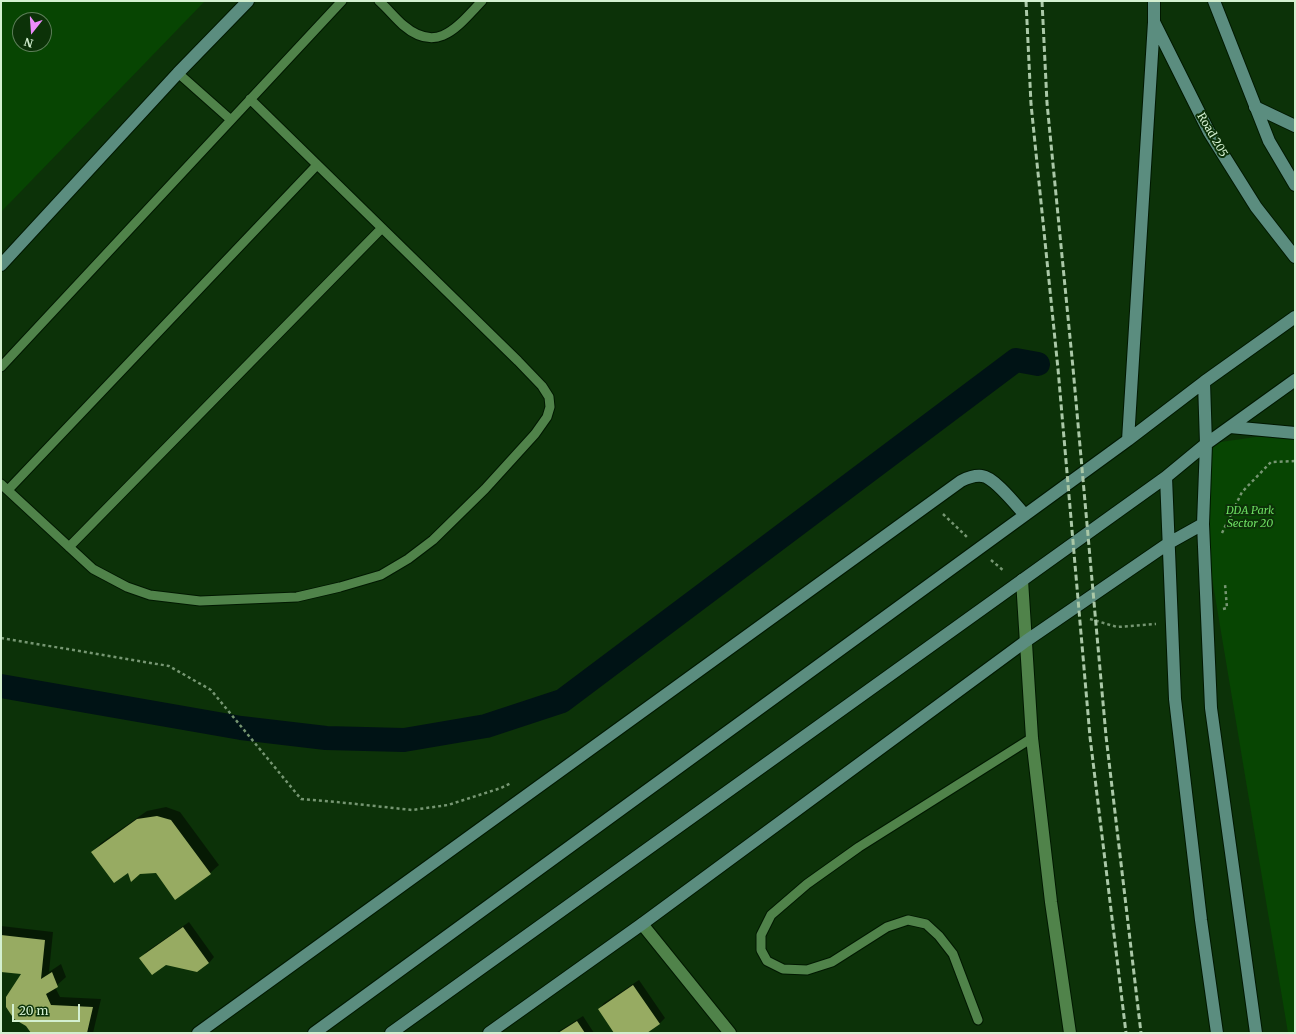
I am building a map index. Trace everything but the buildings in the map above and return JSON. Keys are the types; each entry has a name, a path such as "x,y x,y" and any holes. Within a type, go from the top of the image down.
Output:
{"street":[{"path":"1,265 178,73 248,1"},
{"name":"Road 205","path":"1154,1 1154,22 1209,132 1256,207 1295,257"},
{"path":"1214,1 1269,141 1295,185"},
{"path":"1128,440 1154,22"},
{"path":"1255,107 1295,126"},
{"path":"314,1033 1026,515 1295,316"},
{"path":"392,1033 1166,477 1206,444 1295,380"},
{"path":"1204,382 1206,444 1203,524 1211,708 1256,1033"},
{"path":"1230,427 1295,433"},
{"path":"198,1033 961,481 970,477 983,476 995,482 1026,515"},
{"path":"1166,477 1175,699 1201,920 1217,1033"},
{"path":"489,1033 642,924 1026,641 1169,543 1203,524"},
{"path":"1019,582 1026,641 1032,738 1051,902 1070,1033"},
{"path":"642,924 728,1032"}],"lane":[{"path":"1,367 342,1"},
{"path":"379,1 404,26 418,36 428,38 441,37 454,31 482,1"},
{"path":"178,73 231,120"},
{"path":"1,484 93,568 127,587 150,594 200,601 297,597 340,587 381,575 408,559 433,540 485,489 535,434 548,417 550,407 549,397 542,386 250,100"},
{"path":"8,490 317,165"},
{"path":"69,547 382,228"},
{"path":"978,1020 953,954 939,936 926,924 908,920 887,927 832,962 808,970 783,968 767,961 761,950 761,935 771,915 807,884 860,847 1032,738"}],"path":[{"path":"1222,540 1222,533 1242,492 1271,462 1295,461"},
{"path":"940,511 979,548 1019,582"},
{"path":"1207,614 1227,608 1225,578"},
{"path":"1068,612 1116,627 1172,622"},
{"path":"1,638 169,666 211,690 300,800 412,810 448,805 502,788 515,781"}],"green space":[{"path":"1,1 205,1 1,212"},
{"name":"DDA Park Sector 20","path":"1291,432 1295,434 1295,1033 1288,1033 1203,524 1206,444"}],"waterway":[{"path":"1,686 241,728 326,738 404,740 486,726 562,701 1016,360 1038,364"}],"railway":[{"path":"1026,1 1031,104 1058,369 1090,737 1126,1033"},
{"path":"1042,1 1047,103 1073,368 1106,736 1141,1033"}]}
